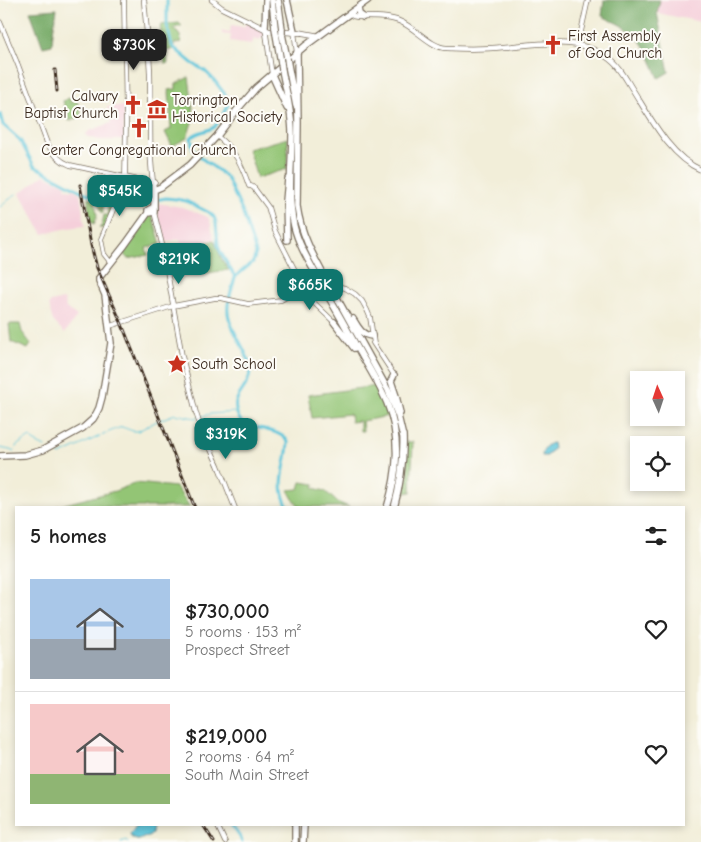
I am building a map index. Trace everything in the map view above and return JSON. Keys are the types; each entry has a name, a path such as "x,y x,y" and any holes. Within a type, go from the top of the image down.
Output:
{"highway":[{"path":"264,27 266,0"},
{"path":"272,0 281,66 290,112 294,160"},
{"path":"278,0 277,31 287,58 298,123"},
{"path":"287,0 296,32"},
{"path":"0,456 25,455 48,448 83,428 93,419 99,408 111,347 110,326 105,295 99,280 100,276 111,263 155,196 200,155 250,94 298,52 368,0"},
{"path":"354,11 361,17"},
{"path":"284,241 286,201 294,160 298,123 298,52"},
{"path":"272,75 285,102 292,134"},
{"path":"292,172 291,208 295,229 382,391 391,414 396,448 396,472 388,506"},
{"path":"292,172 303,243"},
{"path":"327,287 337,297 362,333 370,333"},
{"path":"337,297 388,390 398,416 403,437"},
{"path":"334,322 376,380"},
{"path":"394,375 391,381 398,403 403,437 403,464 394,506"},
{"path":"295,826 295,842"},
{"path":"303,842 304,826"}],"main road":[{"path":"111,263 104,254 101,239 121,191 124,176 126,122 124,0"},
{"path":"144,0 150,72 150,142 156,222 163,248 183,364 197,418 234,506"},
{"path":"212,0 222,8 264,27 273,30 319,36"},
{"path":"578,45 588,0"},
{"path":"361,17 391,19 401,22 442,48 500,48 546,44 578,45 597,51 615,64 669,143 685,160 701,170"},
{"path":"0,22 48,143 55,155 65,163 124,176 155,196"},
{"path":"264,27 277,31 296,32"},
{"path":"264,27 272,75"},
{"path":"267,38 269,33 277,31"},
{"path":"296,32 298,52"},
{"path":"217,136 236,154 249,186 254,188 268,207 275,231 284,241 309,298 334,322"},
{"path":"110,326 173,306 215,298 248,304 281,300 304,288 335,287 343,289 360,302 366,311 374,344 394,375"},
{"path":"217,826 225,842"}],"shaded area":[{"path":"660,0 701,0 701,22 657,13"},
{"path":"246,22 264,30 265,37 261,37 260,40 254,39 252,44 230,41 231,35 222,34 222,31 230,32 231,25 244,27"},
{"path":"124,106 123,140 99,140 86,136 89,131 111,123 107,107"},
{"path":"44,175 66,185 65,188 73,189 80,193 85,226 43,234 20,193"},
{"path":"157,203 182,207 208,217 214,239 182,248 180,239 163,242 158,223"},
{"path":"64,299 66,308 77,316 65,333 53,321 49,304"}],"green space":[{"path":"604,0 660,0 657,13 669,72 659,78 648,53 640,41 624,27 602,16"},
{"path":"57,9 52,45 43,47 30,11"},
{"path":"179,23 182,26 174,28 180,36 181,42 174,44 174,49 166,51 168,63 165,64 160,25"},
{"path":"189,77 194,116 187,138 172,146 165,132 171,129 169,90 176,89 176,84"},
{"path":"69,98 71,103 77,101 82,116 69,121 63,101"},
{"path":"288,138 287,169 257,178 248,149"},
{"path":"117,196 104,228 99,228 102,226 104,215 108,215 108,204 106,204 106,201 101,202 104,208 102,213 98,202 95,202 97,216 94,224 91,222 88,198 99,201"},
{"path":"149,214 152,214 161,244 146,248 148,255 128,259 122,252"},
{"path":"214,240 222,260 229,270 185,276 179,249"},
{"path":"9,324 20,324 22,332 31,344 28,349 11,342"},
{"path":"376,386 389,416 362,421 363,431 360,431 360,421 351,422 350,414 312,418 308,395"},
{"path":"406,442 413,442 411,492 405,493 408,473"},
{"path":"301,482 315,484 314,488 325,491 337,502 347,506 299,506 288,490 299,489"},
{"path":"136,483 176,487 189,506 58,506 115,491"}],"water":[{"path":"553,443 554,448 547,456 542,456 545,447"},
{"path":"135,826 153,826 152,834 139,840 132,838 130,834"}],"waterway":[{"path":"167,0 167,25 172,46 205,71 230,101 214,127 191,138 192,146 198,155 227,178 242,211 256,253 253,262 235,277"},
{"path":"0,114 3,125 20,140 34,166 83,192 100,198 123,194 155,200 176,199 186,201 210,213 216,222 220,251 235,277"},
{"path":"0,207 16,194"},
{"path":"235,277 228,303 228,313 231,324 250,365 249,379 236,401 237,414 242,423 272,431 288,441 282,483 288,506"},
{"path":"51,449 60,455 122,427 138,431 175,414 195,418 210,414 237,412"},
{"path":"0,448 14,452 16,446 30,437 33,441 45,447"},
{"path":"232,826 242,842"},
{"path":"121,842 126,840 128,842"}],"railway":[{"path":"55,70 57,91"},
{"path":"80,185 97,268 121,322 194,506"},
{"path":"204,826 214,842"}],"place":[{"name":"First Assembly of God Church","path":"553,45"},
{"name":"Calvary Baptist Church","path":"133,105"},
{"name":"Torrington Historical Society","path":"157,109"},
{"name":"Center Congregational Church","path":"139,128"},
{"name":"South School","path":"177,364"}]}
